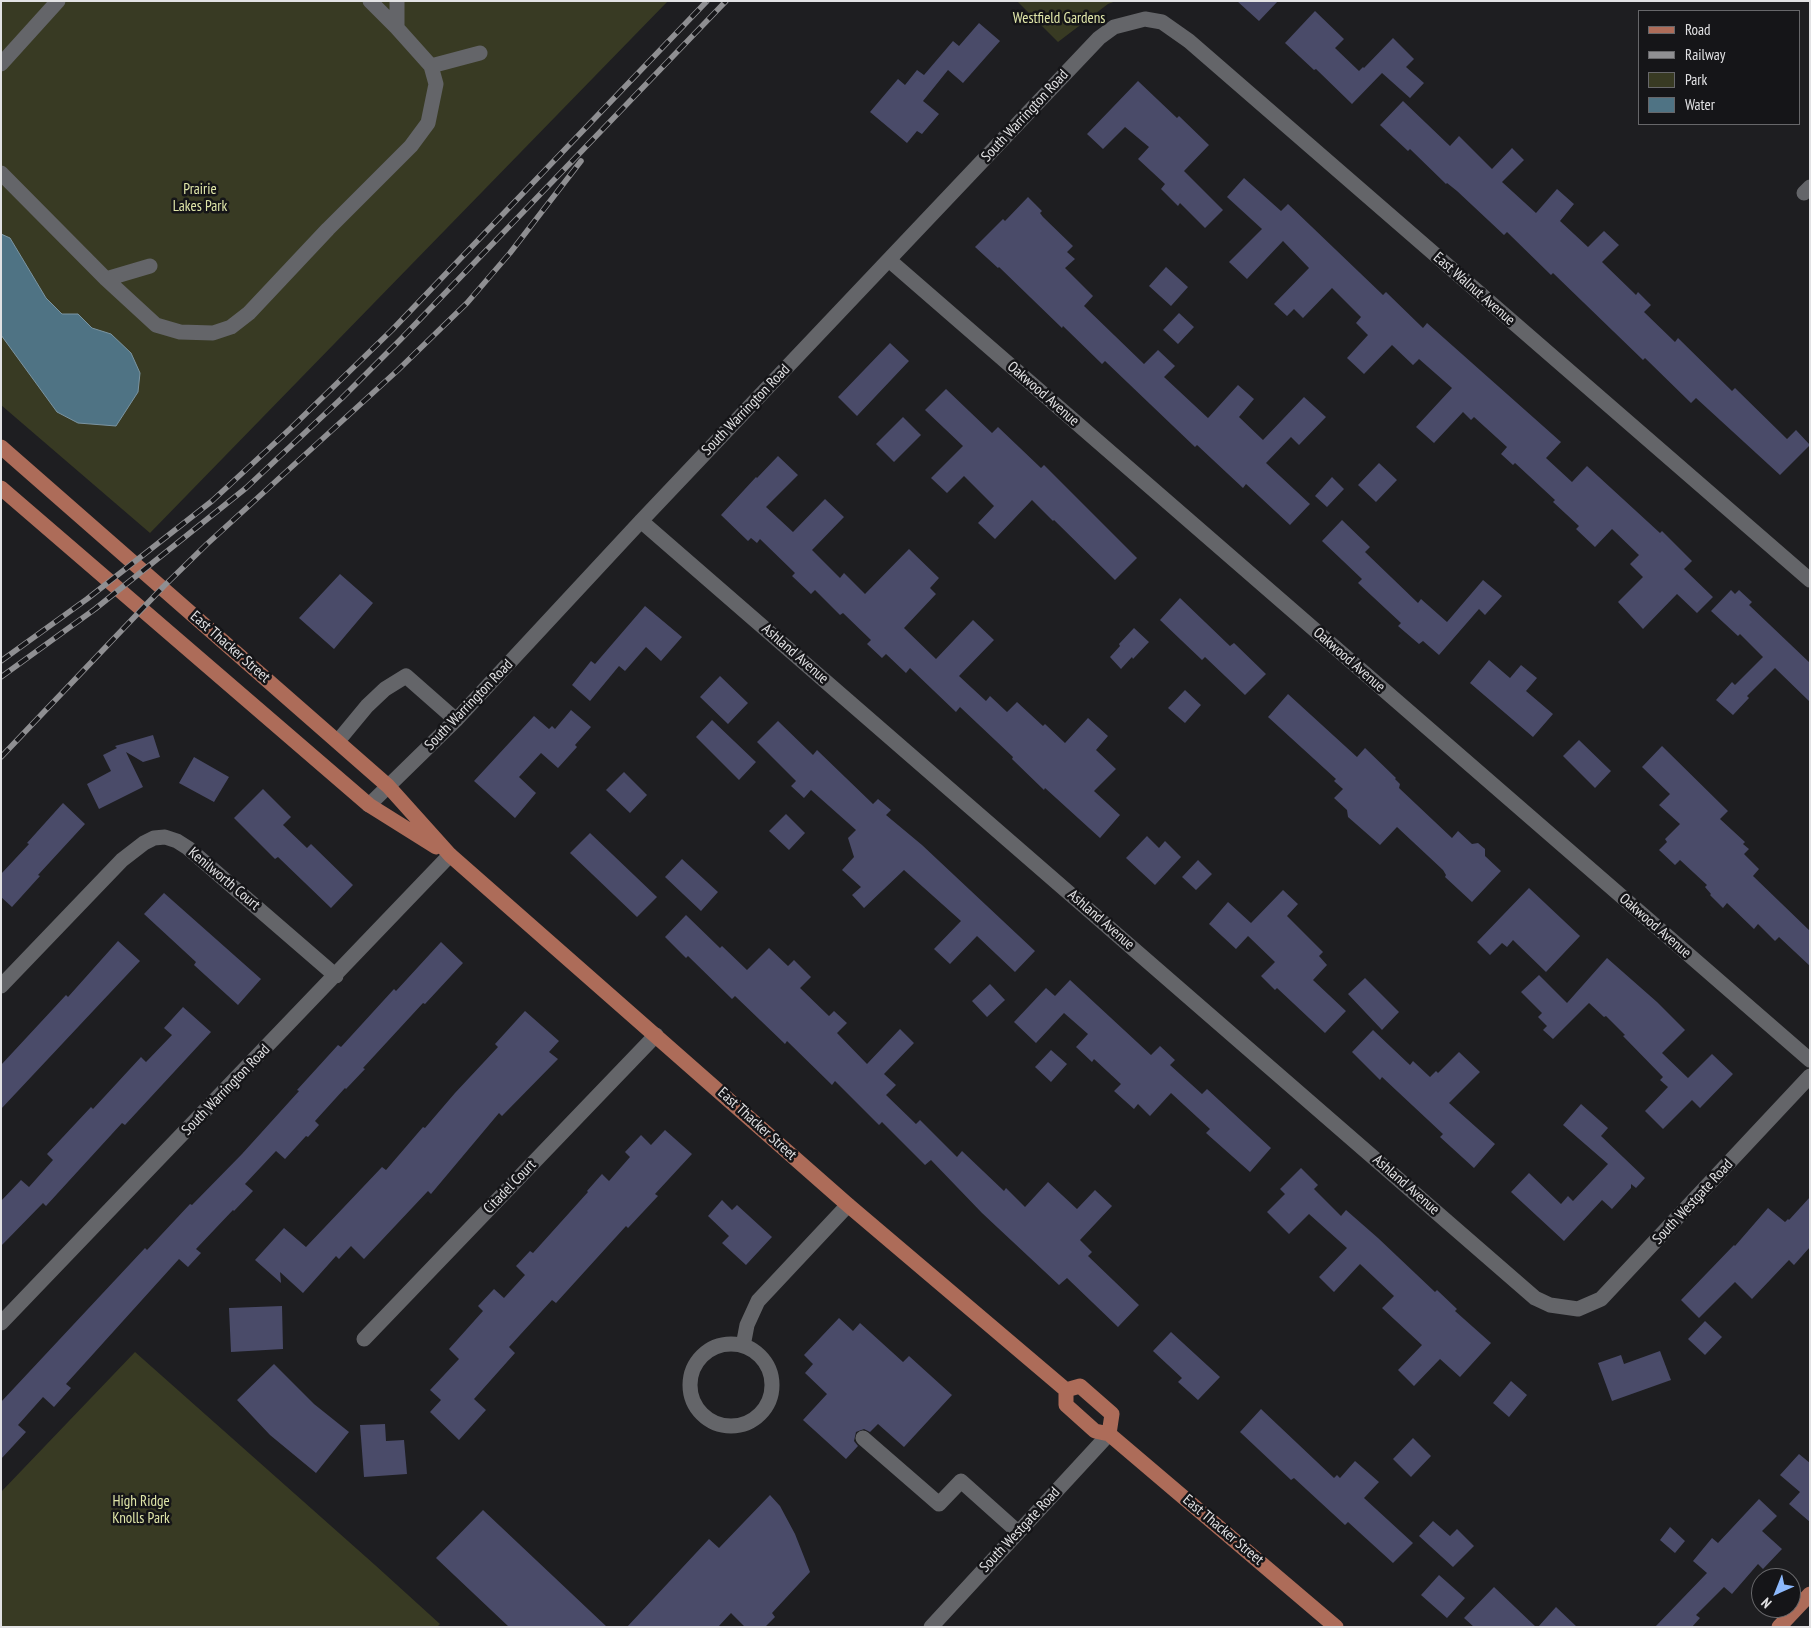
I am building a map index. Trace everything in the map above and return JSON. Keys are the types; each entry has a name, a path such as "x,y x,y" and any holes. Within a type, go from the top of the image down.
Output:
{"main road":[{"name":"East Thacker Street","path":"1,447 388,786 450,856 848,1205 1066,1390 1066,1405 1095,1431 1109,1434 1336,1627"},
{"name":"East Thacker Street","path":"1,488 369,805 450,856"},
{"path":"1066,1390 1080,1386 1112,1414 1109,1434"},
{"path":"1779,1627 1810,1594"}],"street":[{"path":"1,64 58,1"},
{"path":"1,173 106,279 156,324 180,332 205,333 214,333 231,327 249,313 328,229 411,146 428,123 436,84 431,66 398,28 370,1"},
{"path":"397,1 398,28"},
{"name":"East Walnut Avenue","path":"1129,22 1145,19 1162,22 1189,41 1810,580"},
{"name":"South Warrington Road","path":"369,805 456,720 641,521 1099,38 1114,27 1129,22"},
{"path":"431,66 480,53"},
{"name":"Oakwood Avenue","path":"889,260 1810,1060"},
{"path":"106,279 150,266"},
{"name":"Ashland Avenue","path":"641,521 1535,1298 1550,1305 1565,1308"},
{"path":"338,741 367,706 385,689 406,676 456,720"},
{"name":"Kenilworth Court","path":"1,986 122,860 144,843 154,838 165,837 177,841 188,848 336,976"},
{"name":"South Warrington Road","path":"1,1323 450,856"},
{"name":"Citadel Court","path":"364,1339 656,1035"},
{"name":"South Westgate Road","path":"1565,1308 1578,1308 1590,1305 1601,1299 1810,1076"},
{"path":"743,1346 747,1325 758,1301 848,1205"},
{"path":"730,1344 743,1346 756,1352 765,1362 771,1375 772,1389 768,1402 760,1414 749,1422 736,1426 722,1425 709,1420 699,1410 693,1399 690,1386 692,1374 697,1362 706,1352 718,1346 730,1344"},
{"name":"South Westgate Road","path":"931,1627 1109,1434"},
{"path":"863,1438 939,1504 961,1481 1018,1532"}],"green space":[{"name":"Prairie Lakes Park","path":"1,1 668,1 150,533 1,405"},
{"name":"Westfield Gardens","path":"1017,1 1116,1 1108,4 1058,42"},
{"name":"High Ridge Knolls Park","path":"135,1352 440,1624 437,1627 1,1627 1,1492"}],"water":[{"path":"1,234 10,238 46,298 62,314 78,314 92,328 111,334 131,353 140,373 138,392 116,426 78,423 57,412 1,335"}],"building":[{"path":"1237,1 1278,1 1259,21"},
{"path":"1315,11 1344,39 1335,48 1359,71 1393,38 1414,59 1406,67 1424,83 1410,98 1382,73 1352,104 1316,69 1314,70 1285,43"},
{"path":"979,23 1000,41 963,83 948,70 923,101 939,114 922,134 917,131 907,143 870,112 898,79 905,85 917,70 924,75 953,41 959,46"},
{"path":"1138,81 1209,145 1184,171 1223,210 1205,228 1180,203 1178,206 1161,189 1165,184 1138,159 1149,147 1125,127 1103,149 1087,134"},
{"path":"1403,101 1450,146 1459,136 1492,169 1512,148 1524,160 1502,182 1536,213 1557,189 1574,204 1560,221 1588,247 1604,231 1619,245 1602,262 1636,295 1638,292 1651,305 1644,312 1675,342 1678,338 1732,391 1735,388 1787,439 1796,430 1810,445 1780,475 1696,398 1691,403 1645,358 1643,360 1553,273 1551,275 1507,232 1504,235 1457,191 1446,184 1410,149 1408,151 1380,125"},
{"path":"1244,178 1281,211 1288,204 1383,295 1386,292 1423,328 1427,323 1561,442 1546,458 1572,482 1587,466 1660,533 1662,531 1692,561 1684,569 1713,597 1697,613 1677,594 1643,629 1618,602 1643,577 1630,564 1639,555 1612,529 1595,547 1576,529 1579,526 1553,502 1555,500 1515,463 1513,465 1501,454 1507,447 1474,417 1471,420 1463,412 1434,443 1416,427 1452,388 1419,359 1413,365 1392,345 1364,374 1347,358 1368,335 1356,323 1361,317 1332,288 1303,318 1294,309 1287,316 1274,304 1309,268 1283,241 1247,279 1229,262 1262,229 1227,197"},
{"path":"1028,197 1042,211 1040,213 1043,217 1073,246 1067,252 1075,259 1065,268 1093,296 1084,306 1144,364 1158,350 1175,366 1164,377 1208,418 1238,385 1254,399 1239,417 1263,440 1304,397 1326,417 1299,445 1291,437 1266,463 1310,504 1290,525 1246,484 1243,488 1197,445 1195,447 1105,361 1102,364 999,267 975,247 1003,219 1005,221"},
{"path":"1166,267 1188,287 1171,306 1149,286"},
{"path":"1179,313 1194,327 1178,344 1163,330"},
{"path":"890,343 909,361 857,416 838,397"},
{"path":"946,389 992,433 998,427 1041,468 1044,465 1137,558 1115,580 1032,500 995,539 978,523 994,506 964,476 947,493 931,478 963,446 925,410"},
{"path":"903,417 921,435 894,462 876,444"},
{"path":"778,456 798,475 766,507 793,532 825,499 844,517 812,550 840,578 844,573 865,594 909,549 939,578 930,588 936,594 904,628 936,659 973,620 994,640 959,676 986,701 990,696 1007,712 1017,702 1065,743 1088,718 1108,736 1096,750 1116,769 1094,791 1120,815 1100,838 1045,788 1044,790 1012,759 1013,757 960,707 956,712 910,668 906,673 886,654 882,658 867,644 871,640 843,613 840,615 815,590 811,594 792,576 795,573 760,539 757,543 751,538 748,541 721,515"},
{"path":"1379,463 1397,480 1376,502 1358,485"},
{"path":"1332,477 1344,489 1327,507 1315,496"},
{"path":"1342,520 1370,547 1365,552 1418,603 1421,599 1447,622 1483,580 1502,596 1485,615 1479,609 1439,655 1423,641 1419,644 1398,626 1401,623 1358,583 1362,579 1322,541"},
{"path":"340,574 373,603 334,649 299,618"},
{"path":"1731,590 1735,594 1739,590 1752,602 1749,605 1810,663 1810,702 1775,668 1747,696 1749,698 1733,715 1716,700 1732,682 1735,685 1763,657 1740,634 1738,636 1711,611"},
{"path":"1180,598 1230,646 1234,643 1266,674 1245,695 1205,657 1202,660 1160,620"},
{"path":"645,606 682,637 661,661 646,647 625,671 619,666 590,701 572,685 591,661 595,664"},
{"path":"1134,628 1149,642 1121,669 1110,657"},
{"path":"1489,660 1510,678 1521,665 1537,678 1526,691 1553,714 1533,737 1470,683"},
{"path":"720,676 748,703 728,724 700,697"},
{"path":"1185,690 1201,705 1185,723 1168,708"},
{"path":"1288,694 1357,757 1365,748 1396,778 1400,784 1399,788 1452,838 1458,831 1472,844 1478,843 1485,849 1485,856 1501,871 1472,902 1445,877 1446,875 1443,870 1397,827 1380,845 1348,817 1347,810 1334,798 1343,789 1334,781 1336,779 1268,717"},
{"path":"571,710 591,727 575,745 577,747 558,768 541,753 519,777 536,793 515,818 474,781 534,716 549,729 552,726 555,729"},
{"path":"712,720 756,762 739,780 696,737"},
{"path":"778,721 813,755 817,750 873,804 878,799 891,810 886,815 922,845 1035,951 1015,972 977,936 950,964 934,949 961,921 904,870 864,908 852,895 861,887 842,870 854,857 848,838 856,830 811,790 804,798 791,786 796,781 757,742"},
{"path":"153,735 160,757 143,762 126,752 143,787 99,809 87,784 111,771 103,755 117,748 115,746"},
{"path":"1579,740 1611,771 1595,788 1563,756"},
{"path":"1662,746 1728,811 1720,819 1745,842 1743,844 1749,849 1744,854 1759,869 1753,876 1810,931 1810,966 1779,937 1775,941 1758,924 1754,929 1727,903 1723,908 1710,895 1705,887 1707,885 1680,860 1675,865 1659,850 1667,842 1665,839 1680,824 1659,805 1670,794 1642,767"},
{"path":"194,757 229,777 214,802 179,783"},
{"path":"624,772 647,795 630,813 606,790"},
{"path":"263,789 291,817 283,825 307,848 311,844 353,885 331,908 278,857 275,859 234,818"},
{"path":"63,803 85,824 38,875 40,876 12,907 1,897 1,874"},
{"path":"786,814 805,833 789,850 769,831"},
{"path":"590,833 657,897 637,917 570,853"},
{"path":"1147,836 1159,848 1165,841 1181,857 1155,885 1126,858"},
{"path":"682,859 718,892 701,911 665,877"},
{"path":"1198,860 1212,874 1196,890 1182,877"},
{"path":"1529,888 1580,936 1546,972 1513,940 1507,947 1502,943 1490,955 1477,942"},
{"path":"1283,890 1298,904 1287,916 1323,952 1319,956 1327,965 1313,980 1346,1011 1325,1033 1277,988 1275,990 1261,976 1275,962 1248,936 1236,949 1209,924 1228,902 1251,923"},
{"path":"164,893 261,979 238,1005 194,965 196,962 144,914"},
{"path":"686,915 720,948 722,946 747,970 769,948 788,966 794,960 811,977 800,988 829,1016 834,1011 847,1023 837,1033 867,1064 900,1029 914,1043 884,1074 896,1085 886,1095 916,1124 920,1120 957,1157 962,1151 1004,1191 1006,1188 1025,1207 1048,1182 1077,1209 1095,1190 1112,1206 1080,1240 1092,1252 1088,1256 1139,1305 1118,1327 1067,1278 1059,1285 982,1213 931,1160 925,1165 882,1122 879,1125 835,1081 832,1085 787,1041 785,1044 735,996 732,999 688,956 686,958 665,937"},
{"path":"118,941 140,961 1,1109 1,1065 66,995 68,997"},
{"path":"441,942 463,963 425,1004 423,1003 363,1068 365,1069 315,1121 319,1125 308,1137 306,1136 285,1159 276,1151 245,1184 253,1191 196,1249 201,1253 188,1267 179,1259 66,1384 71,1388 54,1407 43,1397 18,1425 26,1432 1,1459 1,1402 145,1248 147,1250 190,1204 192,1205 242,1154 338,1045 341,1047 394,989 396,991"},
{"path":"1607,958 1657,1002 1685,1030 1662,1053 1688,1078 1712,1054 1733,1074 1700,1108 1692,1100 1663,1129 1645,1111 1668,1087 1660,1080 1663,1077 1606,1016 1604,1017 1589,1003 1553,1039 1543,1030 1547,1026 1538,1017 1542,1013 1521,992 1539,975 1567,1003"},
{"path":"1365,978 1399,1012 1382,1030 1348,994"},
{"path":"1070,980 1151,1055 1160,1046 1175,1060 1170,1065 1202,1094 1207,1089 1271,1148 1250,1172 1206,1133 1210,1129 1171,1093 1150,1116 1138,1104 1134,1109 1114,1091 1121,1084 1094,1059 1092,1062 1076,1047 1088,1034 1064,1013 1036,1043 1014,1022 1046,988 1055,996"},
{"path":"990,984 1005,1000 987,1017 972,1001"},
{"path":"183,1007 211,1032 125,1125 122,1123 46,1206 43,1203 1,1246 1,1201 21,1180 29,1187 53,1160 47,1154 91,1107 93,1109 141,1057 146,1062 172,1035 164,1028"},
{"path":"525,1011 559,1041 549,1052 558,1059 502,1116 499,1113 431,1194 428,1191 364,1259 351,1246 339,1259 336,1256 303,1293 280,1272 281,1283 255,1260 284,1228 306,1247 382,1167 386,1170 423,1127 425,1128 498,1047 495,1044"},
{"path":"1373,1030 1410,1065 1413,1061 1430,1077 1436,1071 1438,1073 1459,1052 1480,1072 1449,1103 1495,1144 1474,1168 1440,1137 1443,1134 1382,1077 1380,1080 1352,1052"},
{"path":"1051,1050 1067,1064 1051,1082 1035,1067"},
{"path":"1581,1104 1608,1128 1601,1136 1645,1178 1636,1188 1631,1184 1631,1188 1612,1209 1602,1200 1564,1241 1511,1192 1529,1173 1561,1204 1568,1196 1573,1201 1608,1164 1563,1125"},
{"path":"665,1130 692,1154 655,1194 658,1196 628,1228 626,1226 556,1303 552,1300 509,1347 515,1353 474,1399 486,1410 459,1440 430,1412 441,1400 430,1390 459,1359 449,1349 483,1311 478,1306 494,1289 504,1298 525,1275 516,1266 530,1251 533,1253 602,1174 609,1181 630,1157 625,1152 641,1135 651,1145"},
{"path":"1301,1168 1318,1185 1314,1189 1341,1216 1346,1210 1435,1292 1437,1290 1457,1309 1455,1311 1491,1343 1460,1377 1440,1359 1414,1386 1398,1370 1422,1345 1382,1308 1394,1296 1360,1264 1334,1292 1319,1277 1347,1248 1309,1214 1289,1234 1267,1212 1285,1194 1280,1189"},
{"path":"1810,1197 1810,1247 1794,1265 1789,1260 1752,1299 1735,1282 1699,1318 1681,1300 1735,1246 1768,1208 1785,1222"},
{"path":"722,1200 732,1210 737,1205 772,1237 746,1265 722,1243 729,1236 708,1216"},
{"path":"282,1306 283,1349 231,1352 229,1308"},
{"path":"839,1318 853,1331 860,1323 903,1362 909,1356 952,1395 904,1447 878,1424 870,1432 864,1429 856,1432 854,1441 858,1446 846,1459 803,1420 827,1394 805,1373 813,1364 804,1355"},
{"path":"1705,1321 1722,1337 1705,1355 1688,1339"},
{"path":"1171,1332 1220,1377 1198,1400 1178,1382 1182,1378 1153,1351"},
{"path":"1660,1351 1671,1380 1612,1401 1598,1363 1621,1355 1624,1364"},
{"path":"274,1364 314,1404 349,1432 316,1473 270,1435 237,1400"},
{"path":"1511,1381 1527,1395 1509,1417 1493,1403"},
{"path":"1261,1409 1334,1478 1337,1475 1340,1478 1355,1461 1379,1482 1364,1498 1413,1543 1393,1563 1348,1522 1345,1525 1294,1478 1291,1480 1240,1432"},
{"path":"385,1424 386,1441 404,1440 407,1474 364,1477 360,1425"},
{"path":"1413,1438 1431,1456 1411,1477 1393,1459"},
{"path":"1799,1454 1810,1463 1810,1522 1789,1504 1800,1492 1780,1475"},
{"path":"770,1495 780,1506 795,1534 810,1572 772,1613 775,1617 765,1627 745,1627 731,1613 718,1627 627,1627 709,1539 719,1548"},
{"path":"1759,1499 1777,1516 1762,1531 1782,1549 1764,1568 1758,1564 1755,1568 1751,1568 1751,1572 1732,1594 1724,1587 1696,1615 1700,1618 1692,1627 1655,1627 1707,1573 1693,1561 1712,1538 1718,1543"},
{"path":"483,1510 607,1627 509,1627 436,1558"},
{"path":"1433,1521 1450,1536 1457,1529 1474,1546 1453,1567 1419,1536"},
{"path":"1670,1527 1685,1541 1675,1553 1660,1540"},
{"path":"1439,1575 1465,1598 1447,1618 1421,1595"},
{"path":"1494,1587 1536,1627 1474,1627 1464,1618"},
{"path":"1556,1607 1577,1627 1538,1627"}],"railway":[{"path":"1,661 87,599 212,501 290,429 392,330 707,1"},
{"path":"1,677 95,609 246,488 342,398 401,339 726,1"},
{"path":"1,757 163,587 207,544 398,370 467,303 510,253 581,161"}]}
